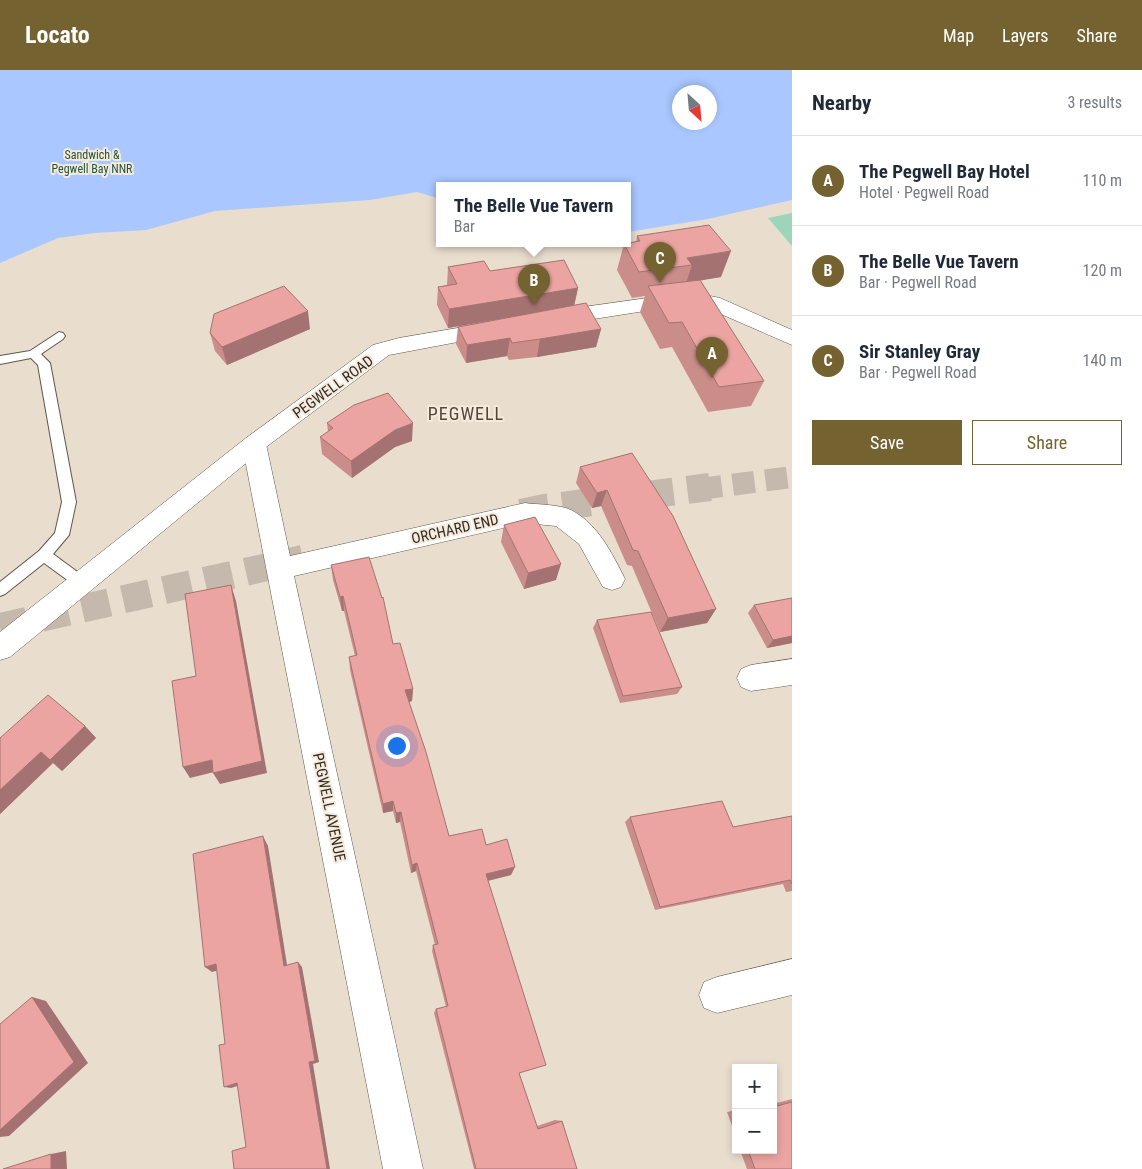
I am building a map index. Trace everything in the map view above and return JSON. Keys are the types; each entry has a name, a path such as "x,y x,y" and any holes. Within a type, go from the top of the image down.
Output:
{"street":[{"name":"PEGWELL ROAD","path":"0,648 254,444 381,350 621,307 690,298 713,303 792,338"},
{"name":"PEGWELL AVENUE","path":"254,444 403,1169"},
{"name":"ORCHARD END","path":"280,568 525,513 562,518 588,538 603,576"},
{"path":"751,678 792,672"},
{"path":"717,995 792,977"}],"lane":[{"path":"0,360 33,354 59,336"},
{"path":"0,590 44,555 62,536 69,502 44,363 33,354"},
{"path":"44,555 82,583"}],"green space":[{"path":"792,213 792,246 768,218"}],"water":[{"name":"Sandwich & Pegwell Bay NNR","path":"0,70 792,70 792,200 708,219 631,232 631,182 436,182 436,198 417,192 370,200 215,211 146,230 95,233 58,238 0,263"}],"building":[{"path":"709,225 731,251 687,258 692,265 639,272 626,247 631,247 631,242 640,241 637,236"},
{"path":"564,260 578,288 449,309 438,287 457,284 448,267 484,261 490,271"},
{"path":"700,280 764,381 719,387 682,322 669,323 648,286"},
{"path":"284,286 308,311 222,347 210,333 214,314"},
{"path":"586,303 601,329 512,343 510,338 467,345 458,327"},
{"path":"388,393 413,423 395,430 351,461 320,437 333,428 327,423 354,405"},
{"path":"632,453 673,516 716,609 668,618 638,551 633,550 607,490 597,493 580,467"},
{"path":"535,517 561,564 528,573 504,525"},
{"path":"369,557 383,597 393,644 400,643 413,689 405,690 426,752 449,836 482,829 486,845 507,839 515,867 486,874 546,1065 519,1073 538,1129 562,1121 577,1169 476,1169 436,1009 448,1006 433,945 438,944 417,863 412,865 401,812 396,813 393,801 383,804 349,657 357,655 343,596 340,597 331,565"},
{"path":"231,585 262,761 213,773 212,760 183,767 172,681 196,676 185,594"},
{"path":"792,598 792,636 773,640 754,605"},
{"path":"651,612 682,687 623,696 597,620"},
{"path":"48,695 85,726 50,760 41,752 0,790 0,738"},
{"path":"722,801 733,827 792,816 792,884 790,880 660,907 630,817"},
{"path":"263,836 284,966 298,962 315,1061 309,1062 327,1169 234,1169 232,1151 246,1147 237,1083 224,1087 219,1045 225,1044 216,964 205,967 193,854"},
{"path":"32,997 74,1062 0,1130 0,1024"},
{"path":"792,1102 792,1169 755,1169 749,1154 777,1154 777,1106"},
{"path":"51,1154 51,1169 3,1169"}],"tunnel":[{"path":"700,489 792,477"},
{"path":"521,513 545,508 710,487"},
{"path":"0,627 303,559"}],"place":[{"name":"Sir Stanley Gray","path":"660,283"},
{"name":"The Belle Vue Tavern","path":"534,305"},
{"name":"The Pegwell Bay Hotel","path":"712,378"}],"district":[{"name":"PEGWELL","path":"466,414"}]}
